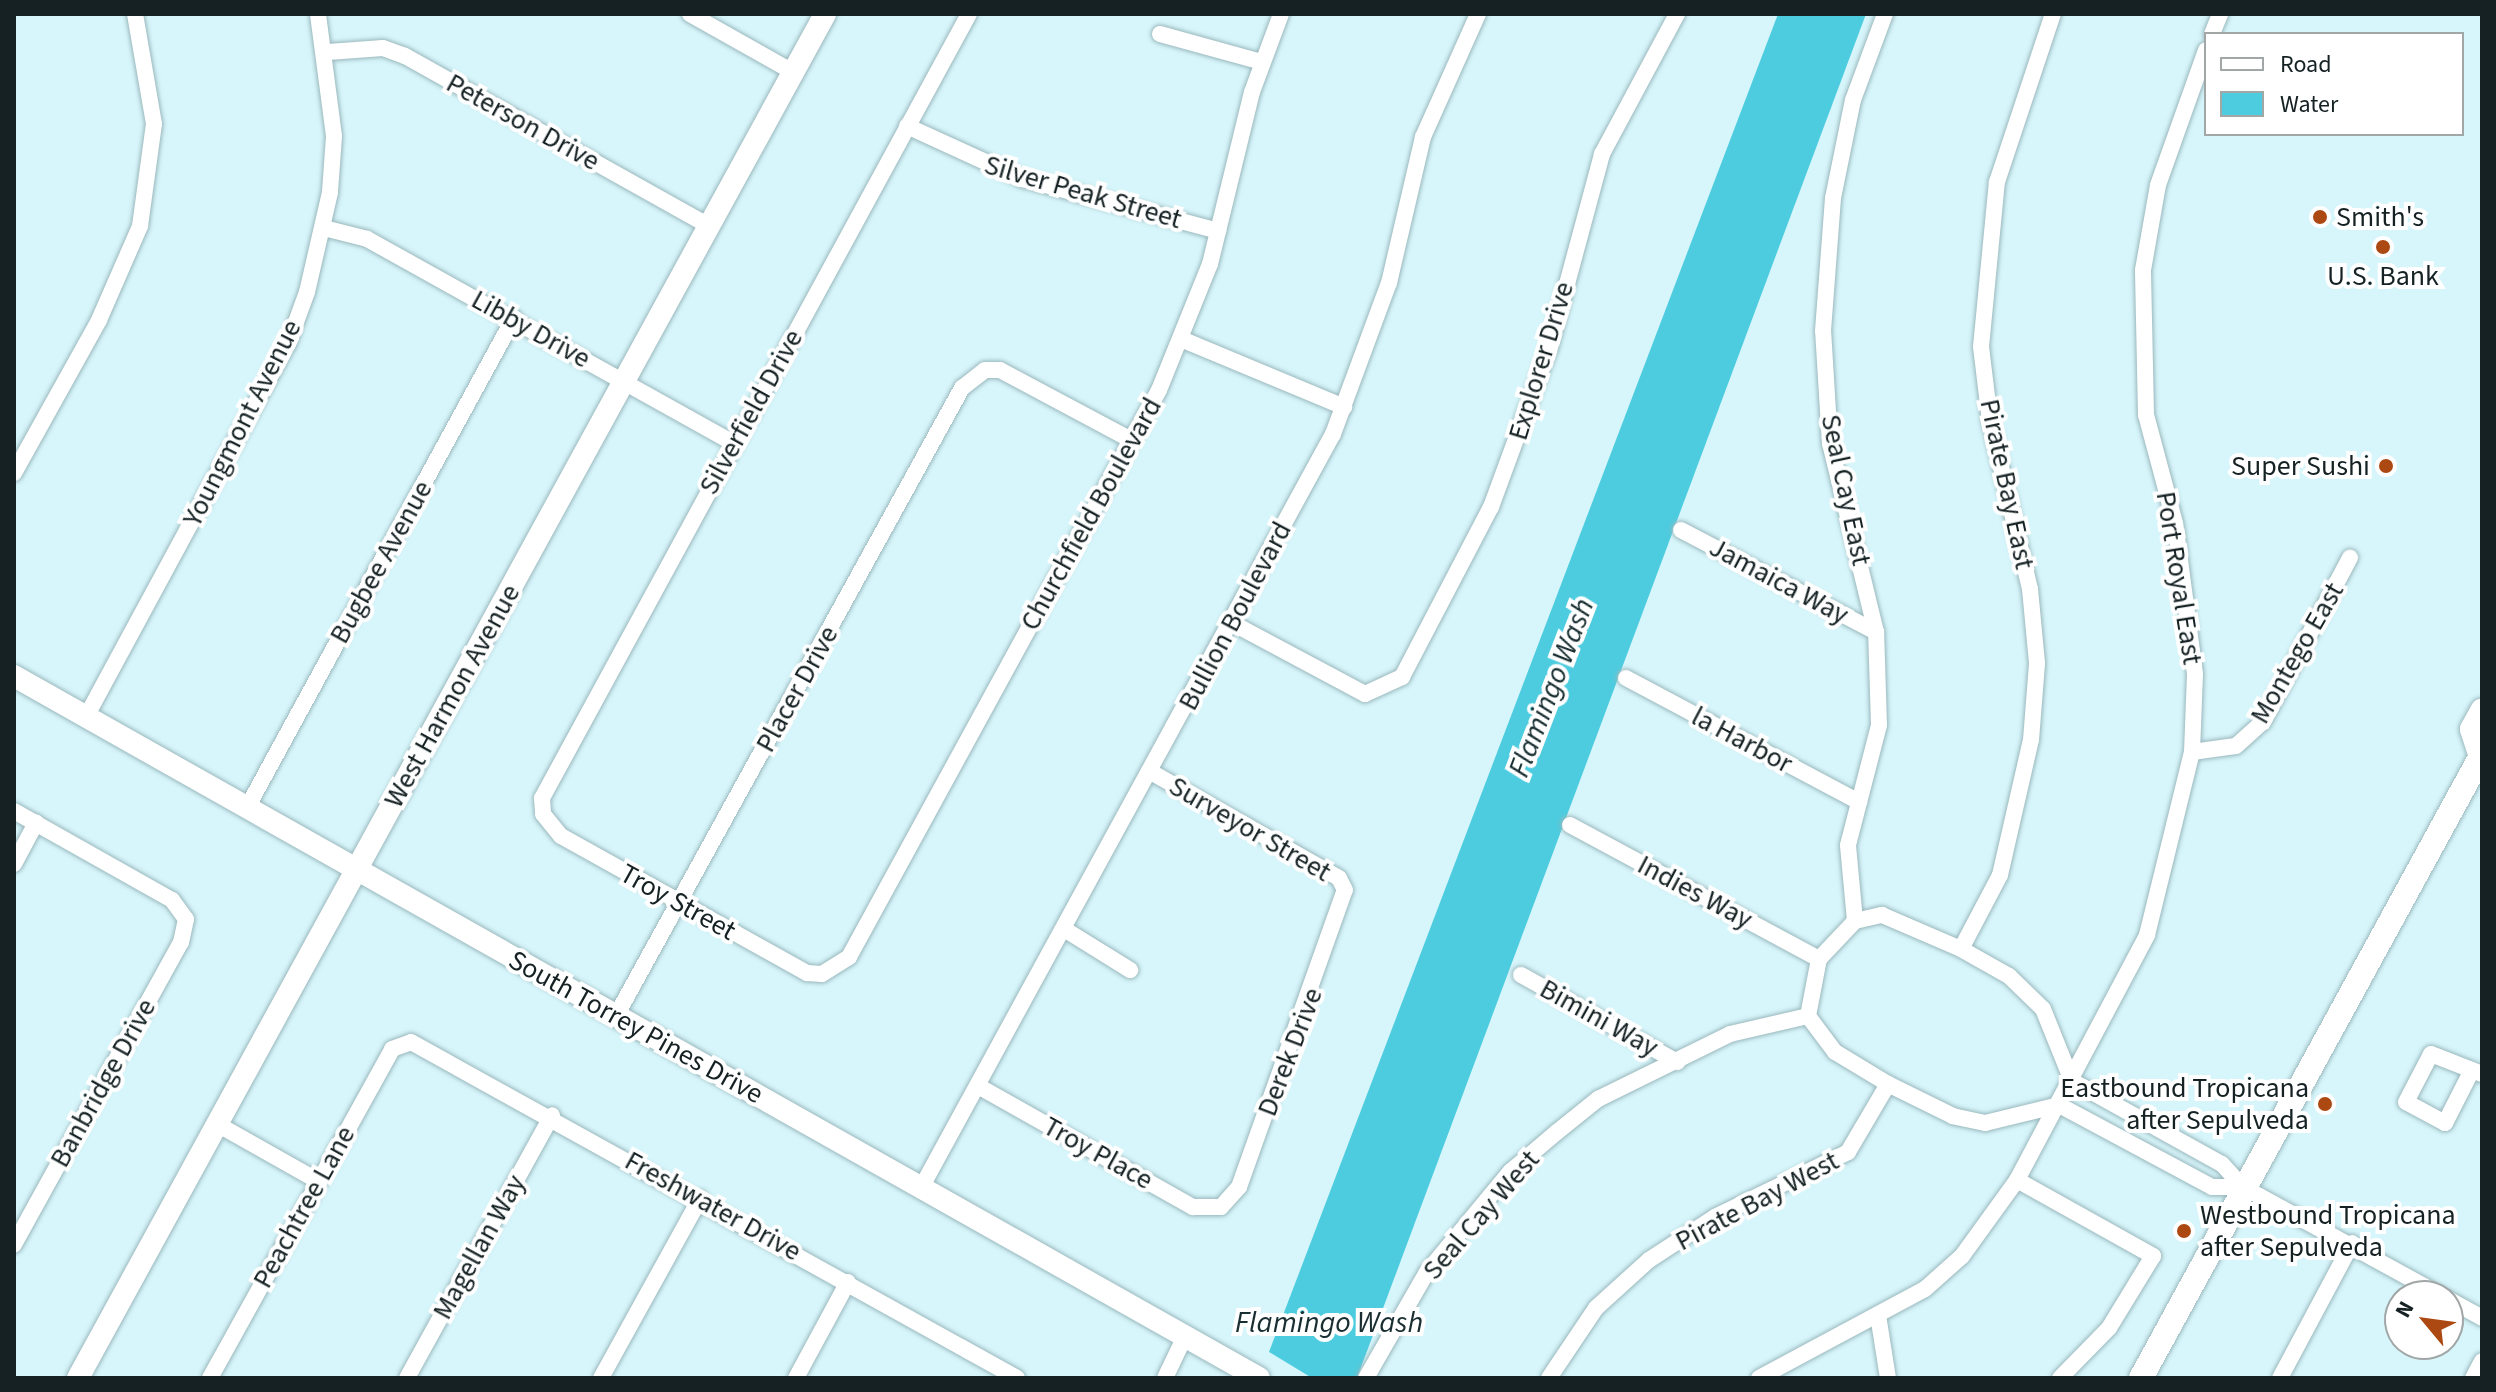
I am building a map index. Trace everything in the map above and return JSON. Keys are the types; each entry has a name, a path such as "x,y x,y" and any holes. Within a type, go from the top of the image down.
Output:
{"main road":[{"name":"West Harmon Avenue","path":"78,1378 825,14"},
{"name":"South Torrey Pines Drive","path":"14,676 1259,1378"},
{"path":"2141,1378 2243,1187 2479,763 2472,729 2482,711"}],"street":[{"path":"14,473 99,320 140,226 154,124 135,14"},
{"name":"Youngmont Avenue","path":"86,717 288,344 324,228 334,136 328,52 318,14"},
{"path":"690,14 793,72"},
{"name":"Silverfield Drive","path":"543,814 548,781 969,14"},
{"name":"Churchfield Boulevard","path":"822,974 849,957 1131,440 1181,339 1218,231 1262,62 1281,14"},
{"name":"Bullion Boulevard","path":"921,1188 1232,623 1344,407 1389,283 1423,137 1478,14"},
{"name":"Explorer Drive","path":"1232,623 1365,694 1379,694 1402,677 1491,507 1550,347 1602,154 1677,14"},
{"name":"Seal Cay East","path":"1855,921 1848,845 1879,725 1876,632 1830,444 1823,331 1833,198 1853,100 1885,14"},
{"name":"Pirate Bay East","path":"1961,949 2000,875 2031,740 2037,663 2030,589 1990,421 1981,347 1997,182 2053,14"},
{"path":"1160,34 1262,62"},
{"name":"Peterson Drive","path":"328,52 383,48 405,56 709,226"},
{"name":"Port Royal East","path":"1759,1378 1925,1289 1962,1256 2017,1180 2066,1093 2147,935 2192,752 2188,605 2146,415 2141,340 2143,270 2158,185 2204,56"},
{"name":"Silver Peak Street","path":"907,126 1023,179 1218,231"},
{"name":"Libby Drive","path":"324,228 367,239 734,443"},
{"name":"Bugbee Avenue","path":"248,806 514,318"},
{"path":"1181,339 1344,407"},
{"name":"Placer Drive","path":"616,1016 962,388 985,370 1000,370 1131,440"},
{"name":"Jamaica Way","path":"1681,530 1876,632"},
{"name":"Montego East","path":"2192,752 2236,746 2263,722 2350,558"},
{"name":"la Harbor","path":"1626,678 1859,802"},
{"name":"Surveyor Street","path":"1151,772 1339,878 1345,890"},
{"path":"14,811 36,823 14,864"},
{"name":"Troy Street","path":"543,814 561,836 807,973 822,974"},
{"name":"Banbridge Drive","path":"14,1245 181,942 186,919 172,900 36,823"},
{"name":"Indies Way","path":"1570,825 1819,959"},
{"name":"Derek Drive","path":"1221,1207 1239,1187 1345,890"},
{"path":"2243,1187 2212,1187 2066,1093 2043,1009 2009,976 1961,949 1907,921 1855,921 1819,959 1808,1016 1835,1052 1888,1084 1953,1116 1985,1123 2066,1093 2222,1164 2243,1187 2352,1243 2482,1318"},
{"path":"1064,929 1130,970"},
{"name":"Bimini Way","path":"1521,975 1677,1062"},
{"name":"Seal Cay West","path":"1366,1378 1427,1272 1511,1171 1598,1099 1730,1034 1808,1016"},
{"name":"Freshwater Drive","path":"406,1042 419,1042 552,1115 848,1282 993,1372 1017,1378"},
{"name":"Peachtree Lane","path":"210,1378 392,1049 406,1042"},
{"name":"Pirate Bay West","path":"1549,1378 1596,1308 1649,1260 1715,1217 1848,1152 1888,1084"},
{"name":"Troy Place","path":"978,1086 1193,1207 1221,1207"},
{"name":"Magellan Way","path":"407,1378 552,1115"},
{"path":"217,1124 318,1181"},
{"path":"2017,1180 2153,1256 2109,1328 2060,1378"},
{"path":"601,1378 700,1199"},
{"path":"2280,1378 2352,1243"},
{"path":"796,1378 848,1282"},
{"path":"1878,1315 1888,1378"},
{"path":"1165,1378 1185,1336"},
{"path":"2473,1378 2482,1361"}],"water":[{"name":"Flamingo Wash","path":"1778,14 1866,14 1357,1378 1312,1378 1269,1352"}],"place":[{"name":"Smith's","path":"2320,217"},
{"name":"U.S. Bank","path":"2383,247"},
{"name":"Super Sushi","path":"2386,466"},
{"name":"Eastbound Tropicana after Sepulveda","path":"2325,1104"},
{"name":"Westbound Tropicana after Sepulveda","path":"2184,1231"}]}
